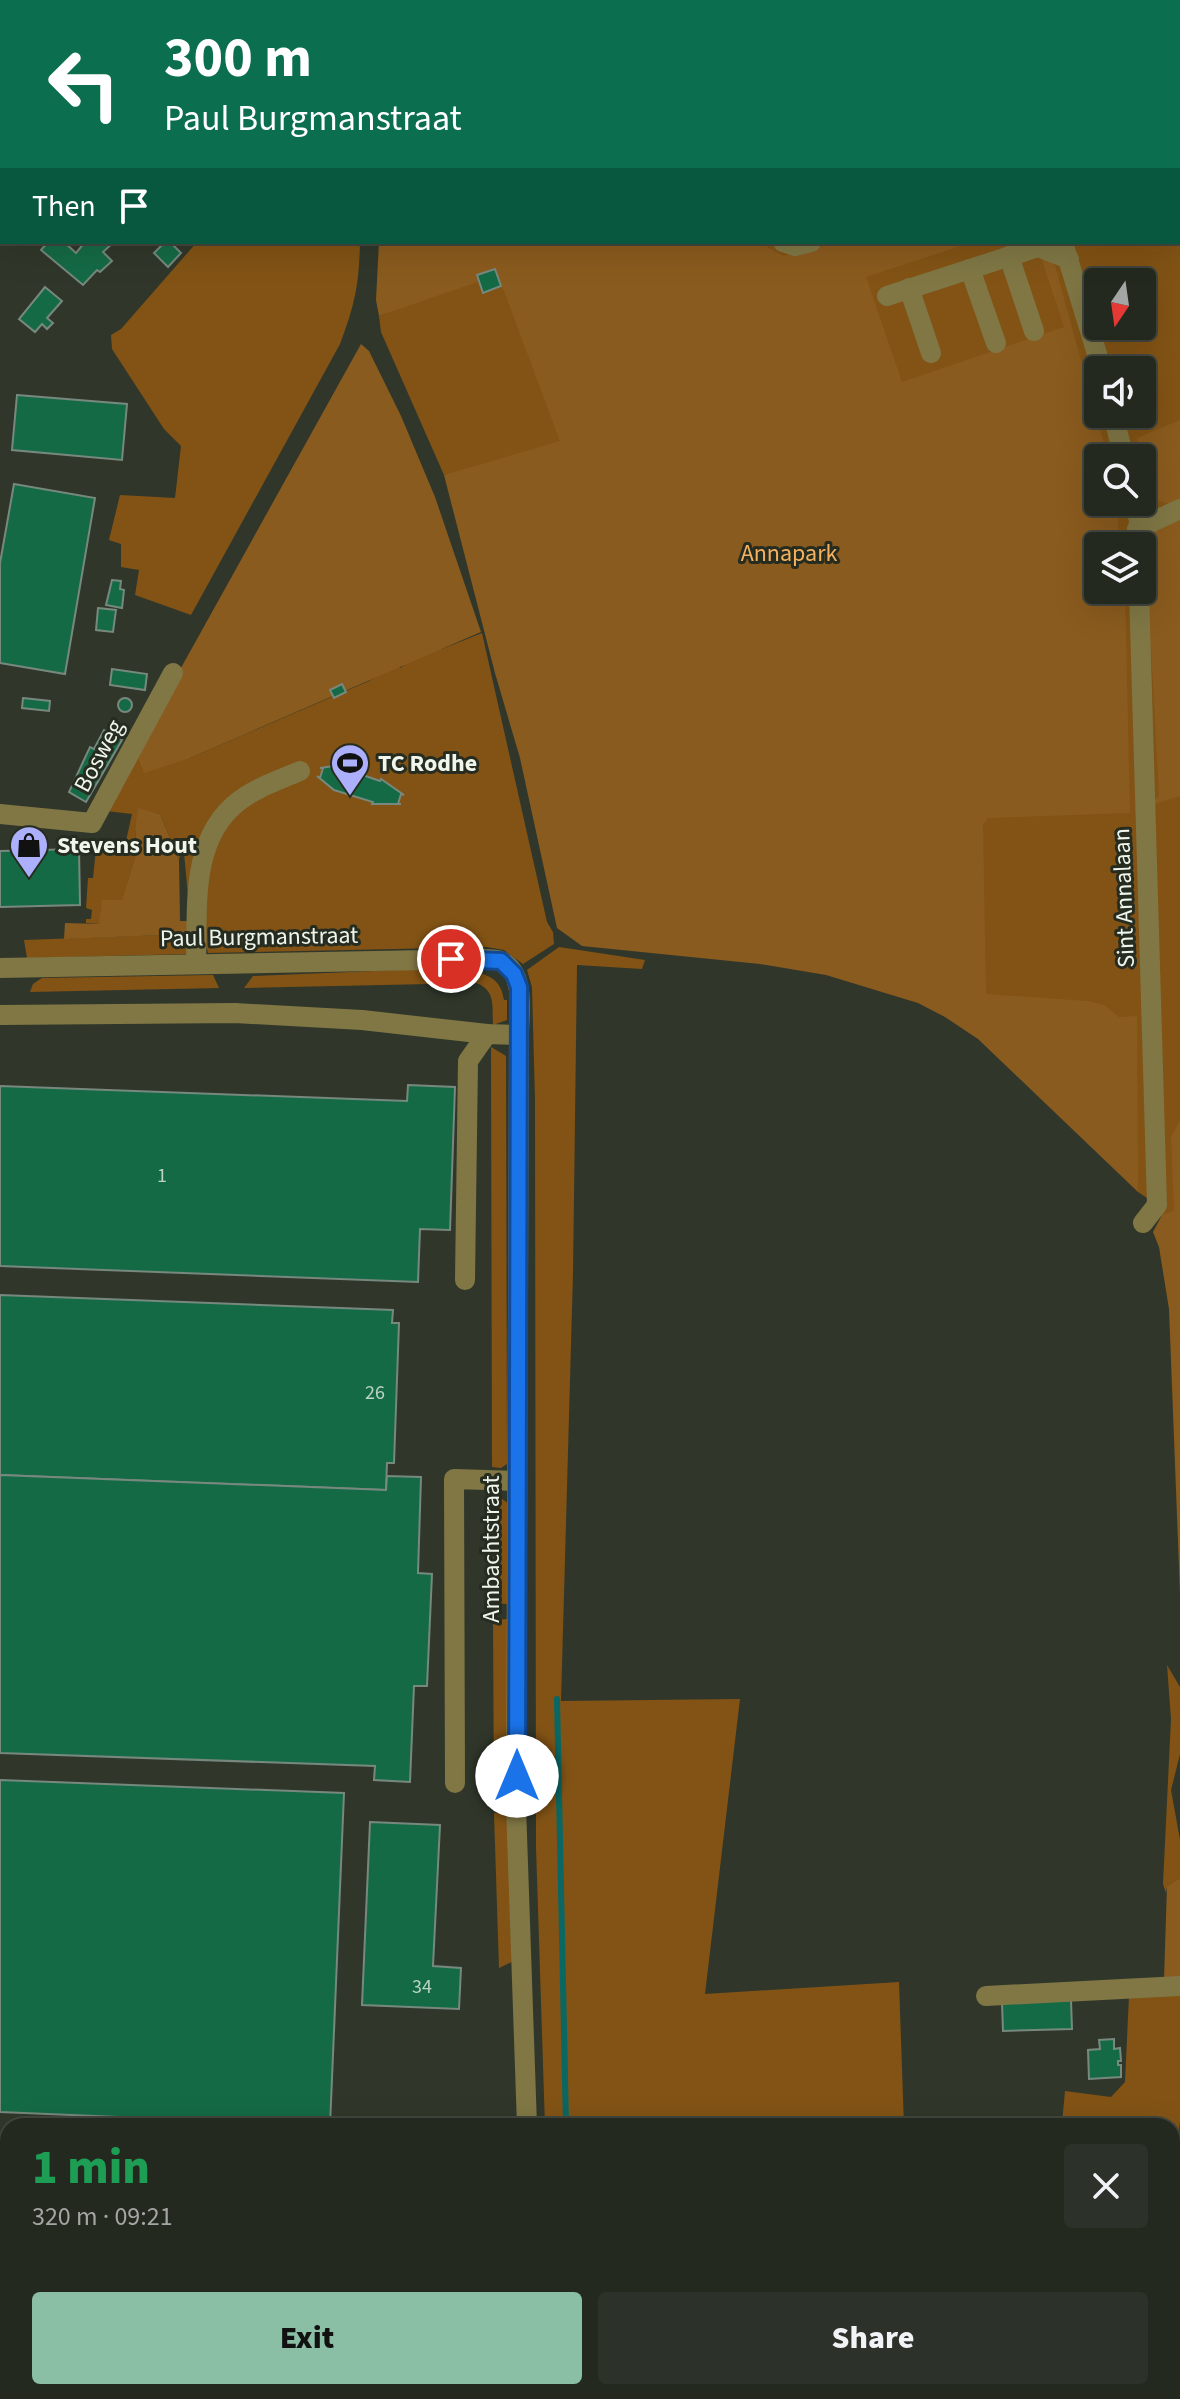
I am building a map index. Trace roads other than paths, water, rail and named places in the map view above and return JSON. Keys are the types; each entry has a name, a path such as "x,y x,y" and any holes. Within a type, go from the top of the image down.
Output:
{"street":[{"path":"887,296 1039,244 1066,250 1098,356"},
{"path":"1009,256 1034,331"},
{"path":"970,269 996,343"},
{"path":"909,288 931,353"},
{"path":"1147,532 1180,509"},
{"name":"Sint Annalaan","path":"1139,604 1157,1205 1143,1223"},
{"name":"Bosweg","path":"0,814 92,823 173,673"},
{"path":"196,964 200,860 217,824 237,802 300,771"},
{"name":"Paul Burgmanstraat","path":"0,968 481,959 501,961 514,974"},
{"name":"Ambachtstraat","path":"514,974 519,987 516,1806 527,2118"},
{"path":"0,1015 235,1013 362,1020 519,1035"},
{"path":"465,1280 468,1061 487,1034"},
{"path":"455,1783 454,1479 517,1481"},
{"path":"986,1996 1180,1986"}],"waterway":[{"path":"557,1699 566,2118"}],"place":[{"name":"TC Rodhe","path":"350,797"},
{"name":"Stevens Hout","path":"29,879"}],"park label":[{"name":"Annapark","path":"789,553"}]}
